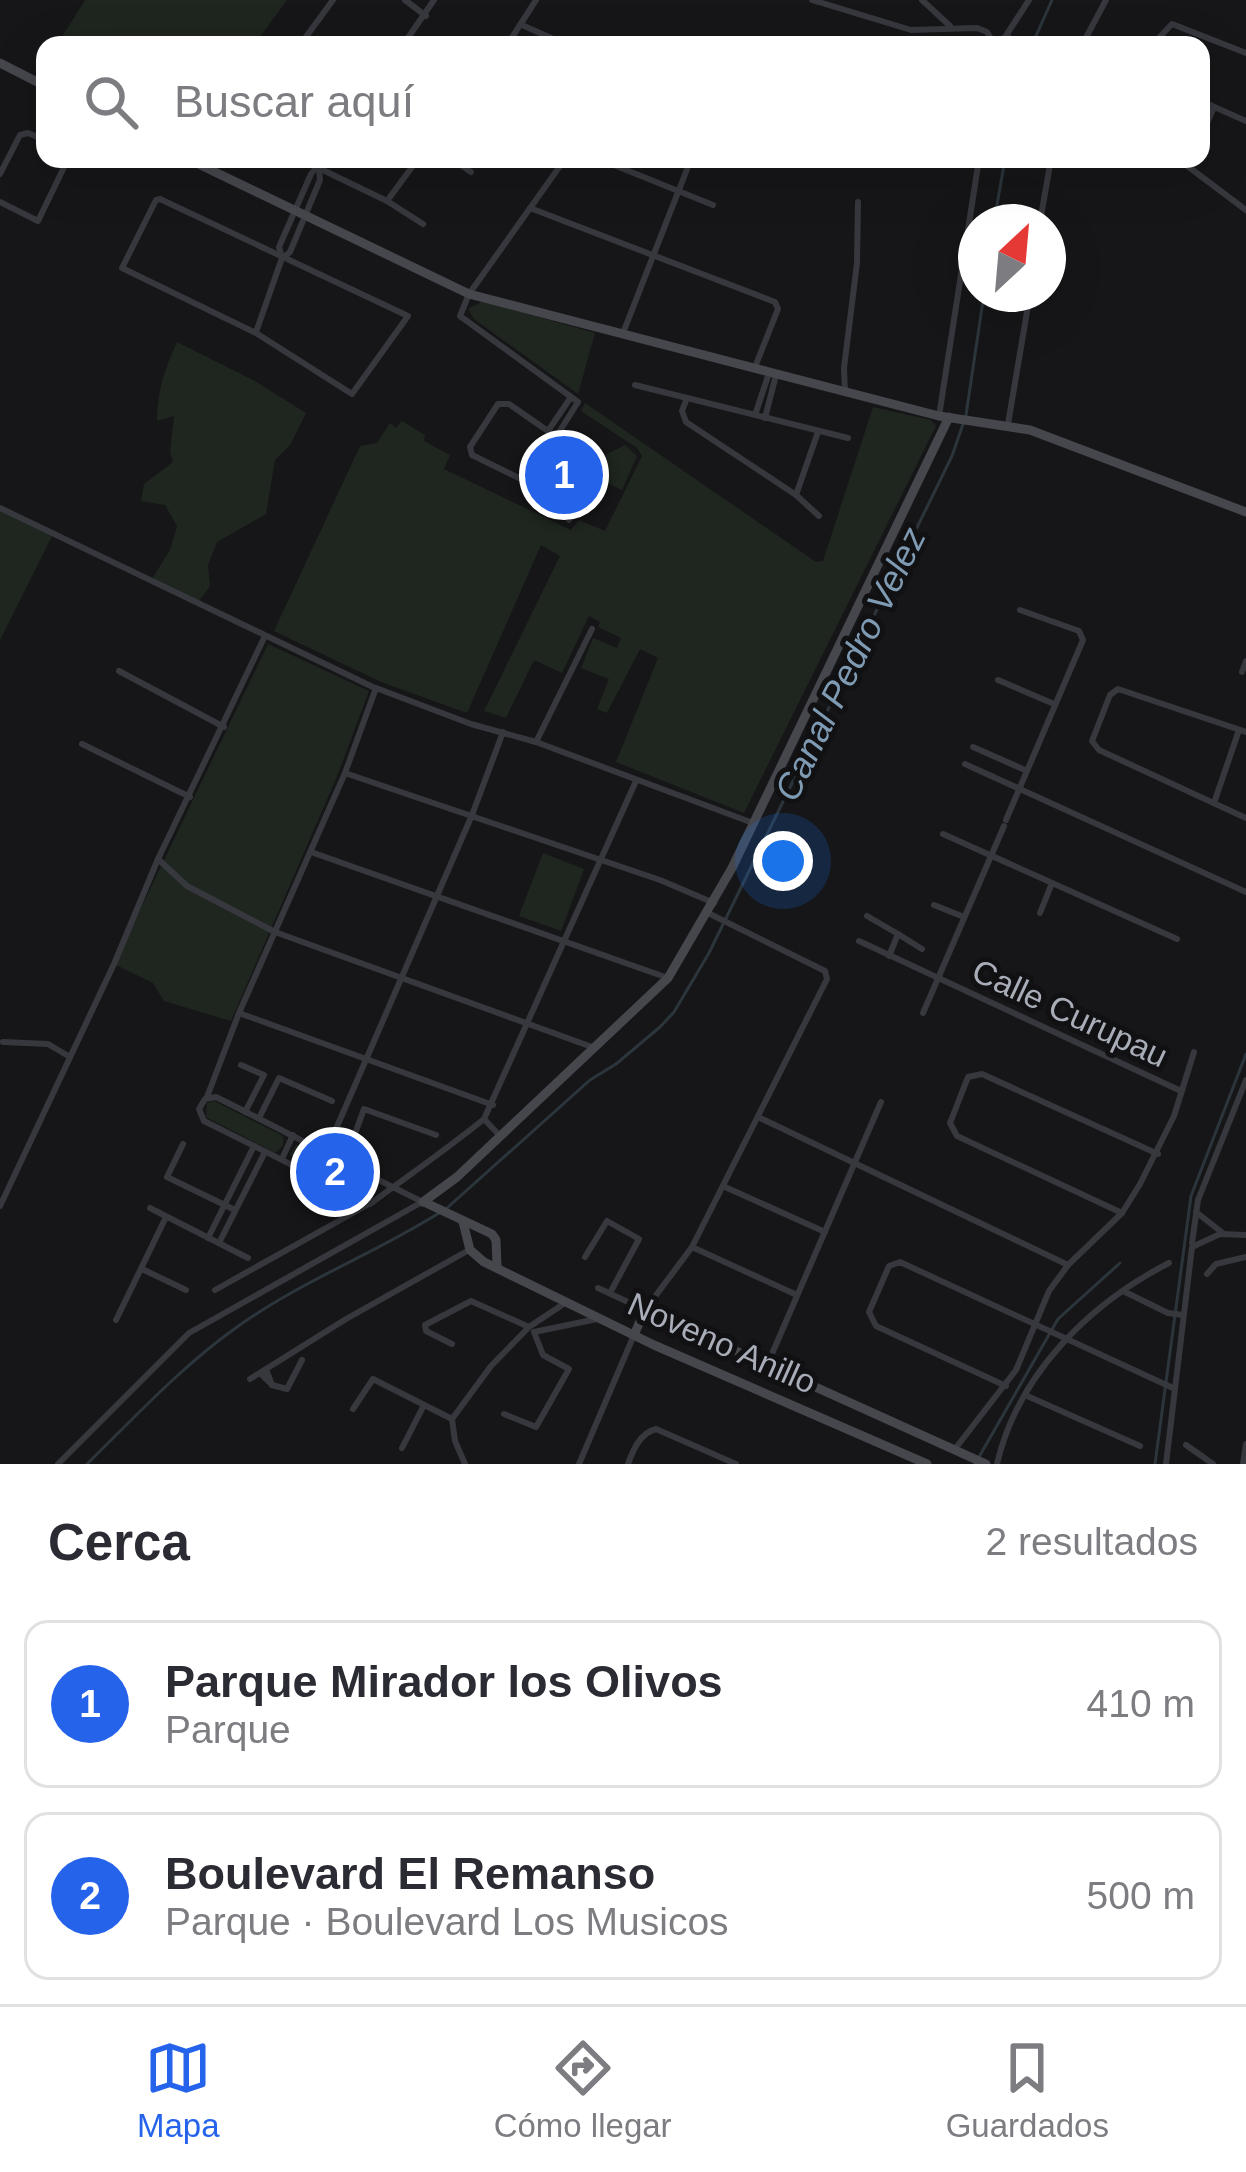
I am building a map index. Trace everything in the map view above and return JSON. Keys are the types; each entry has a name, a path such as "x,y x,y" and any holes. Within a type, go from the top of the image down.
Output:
{"street":[{"path":"307,36 333,0"},
{"path":"404,0 426,16"},
{"path":"410,36 434,0"},
{"path":"514,36 536,0"},
{"path":"812,0 911,30 951,26 977,28 990,36"},
{"path":"922,0 951,26"},
{"path":"1012,36 1029,0"},
{"path":"1087,36 1106,0"},
{"path":"929,28 931,10"},
{"path":"1161,36 1172,24 1203,36"},
{"path":"522,26 546,36"},
{"path":"1210,39 1246,53"},
{"path":"0,63 36,81"},
{"path":"1210,105 1246,121"},
{"path":"1210,116 1214,107"},
{"path":"0,174 20,135 36,136"},
{"path":"0,202 38,220 64,168"},
{"path":"207,168 469,294 845,392 1008,424 1246,512"},
{"path":"282,258 279,247 316,168"},
{"path":"256,333 282,258 290,252 320,180 321,168"},
{"path":"330,168 423,224"},
{"path":"386,201 411,168"},
{"path":"465,168 471,172"},
{"path":"559,168 469,294 460,316 575,400"},
{"path":"621,168 713,205"},
{"path":"623,333 687,168"},
{"path":"58,1464 189,1333 429,1204 668,978 712,911 949,416 978,168"},
{"path":"1043,204 1049,168"},
{"path":"1190,168 1246,210"},
{"path":"158,199 408,316 352,394 256,333 122,268 158,199"},
{"path":"845,392 858,202"},
{"path":"530,208 775,302 778,309 755,368"},
{"path":"1008,424 1027,312"},
{"path":"754,415 773,373"},
{"path":"765,418 773,373"},
{"path":"635,385 848,438"},
{"path":"687,398 682,411 686,422 819,515"},
{"path":"548,431 575,400"},
{"path":"556,437 575,400"},
{"path":"568,520 576,506 595,466 502,403 470,452 576,506"},
{"path":"796,495 818,432"},
{"path":"0,508 376,688 753,824"},
{"path":"923,1012 1082,635 1020,610"},
{"path":"536,742 592,629"},
{"path":"0,1206 264,638"},
{"path":"1242,672 1246,661"},
{"path":"119,671 224,727"},
{"path":"998,680 1054,704"},
{"path":"1214,803 1242,731 1118,686 1093,737 1096,748 1246,818"},
{"path":"370,1204 201,1118 199,1109 345,773 376,688"},
{"path":"326,1151 472,815 503,732"},
{"path":"82,744 190,797"},
{"path":"973,748 1025,770"},
{"path":"965,764 1246,892"},
{"path":"345,773 602,861 712,911 827,975 725,1187 692,1247 645,1310 579,1464"},
{"path":"215,1290 370,1204 484,1119 636,781"},
{"path":"943,834 1177,939"},
{"path":"311,851 668,978"},
{"path":"158,859 187,886 275,932 596,1049"},
{"path":"1040,913 1052,883"},
{"path":"934,905 964,917"},
{"path":"868,916 922,949"},
{"path":"889,956 898,934"},
{"name":"Calle Curupau","path":"859,941 1181,1091"},
{"path":"239,1013 493,1105"},
{"path":"3,1042 48,1044 70,1057"},
{"path":"951,1464 955,1449 1006,1386 1041,1329 1039,1307 1068,1265 1122,1213 1158,1154 1194,1052"},
{"path":"241,1065 264,1075 245,1112"},
{"path":"1122,1213 957,1136 950,1123 968,1077 982,1074 1158,1154"},
{"path":"259,1118 279,1078 332,1101"},
{"path":"1168,1463 1165,1386 1196,1212 1246,1080"},
{"path":"208,1097 429,1204"},
{"path":"768,1363 880,1102"},
{"path":"345,1161 364,1109 436,1136"},
{"path":"758,1117 1068,1265"},
{"path":"484,1119 500,1136"},
{"path":"281,1160 293,1136"},
{"path":"182,1144 166,1177 235,1210"},
{"path":"208,1238 254,1146"},
{"path":"219,1243 265,1152"},
{"path":"725,1187 825,1232"},
{"name":"Noveno Anillo","path":"429,1204 495,1237 497,1266"},
{"path":"150,1208 248,1258"},
{"path":"1196,1212 1224,1234"},
{"path":"116,1320 166,1217"},
{"path":"250,1379 470,1250 458,1219"},
{"path":"585,1257 607,1221 639,1239 610,1293"},
{"path":"1192,1247 1224,1234 1246,1235"},
{"path":"692,1247 797,1295"},
{"name":"Noveno Anillo","path":"470,1250 484,1262 634,1335 927,1464"},
{"path":"1208,1274 1216,1264 1246,1257"},
{"path":"1006,1386 876,1326 869,1312 889,1266 900,1262 1165,1386"},
{"path":"997,1464 1005,1430 1065,1341 1095,1310 1169,1263"},
{"path":"142,1269 187,1290"},
{"path":"598,1288 645,1310"},
{"path":"1123,1291 1176,1314"},
{"path":"452,1344 426,1331 424,1325 471,1300 529,1332 543,1355 569,1370 536,1427 504,1414"},
{"path":"452,1419 491,1366 568,1300"},
{"name":"Noveno Anillo","path":"645,1310 984,1463"},
{"path":"529,1332 601,1318"},
{"path":"263,1371 272,1385 286,1389 302,1360"},
{"path":"352,1409 373,1378 452,1419 465,1464"},
{"path":"1025,1395 1141,1446"},
{"path":"402,1448 424,1405"},
{"path":"628,1464 636,1445 656,1429 736,1464"},
{"path":"1243,1464 1246,1444"},
{"path":"1186,1445 1213,1464"}],"shaded area":[{"path":"85,0 287,0 261,36 63,36"},
{"path":"483,301 595,333 578,394 474,319 468,309"},
{"path":"177,342 306,413 290,445 275,460 266,514 217,542 208,565 210,586 196,605 150,582 170,550 177,526 165,505 141,501 144,484 173,462 174,416 157,421 162,380"},
{"path":"585,403 816,562 823,561 873,407 931,420 936,426 744,813 616,762 658,658 640,649 607,713 597,709 609,679 581,668 593,638 617,648 621,638 598,627 600,622 589,616 562,673 534,660 506,718 484,711 560,556 541,545 467,713 381,682 274,631 360,446 377,443 390,423 396,428 402,421 425,435 424,441 450,455 444,469 571,530 579,520 605,531 642,456 581,411"},
{"path":"557,442 589,468 573,500 540,482"},
{"path":"625,445 637,456 622,490 596,478 602,468 597,459"},
{"path":"0,508 53,534 0,640"},
{"path":"268,644 369,691 231,1021 164,1001 153,983 114,964"},
{"path":"543,853 584,869 561,931 519,916"},
{"path":"214,1101 283,1136 283,1146 275,1153 206,1117 207,1103"},
{"path":"296,1145 376,1181 377,1192 367,1198 295,1162 290,1154"}],"waterway":[{"name":"Canal Pedro Velez","path":"1036,36 1052,0"},
{"name":"Canal Pedro Velez","path":"997,204 1003,168"},
{"name":"Canal Pedro Velez","path":"966,415 981,312"},
{"name":"Canal Pedro Velez","path":"447,1208 674,1012 709,953 952,456 963,424"},
{"path":"1155,1464 1191,1196 1246,1054"},
{"name":"Canal Pedro Velez","path":"87,1464 178,1375 237,1327 439,1213"},
{"path":"975,1464 1058,1319 1120,1263"}],"place":[{"name":"Parque Mirador los Olivos","path":"564,475"},
{"name":"Boulevard El Remanso","path":"335,1172"}]}
